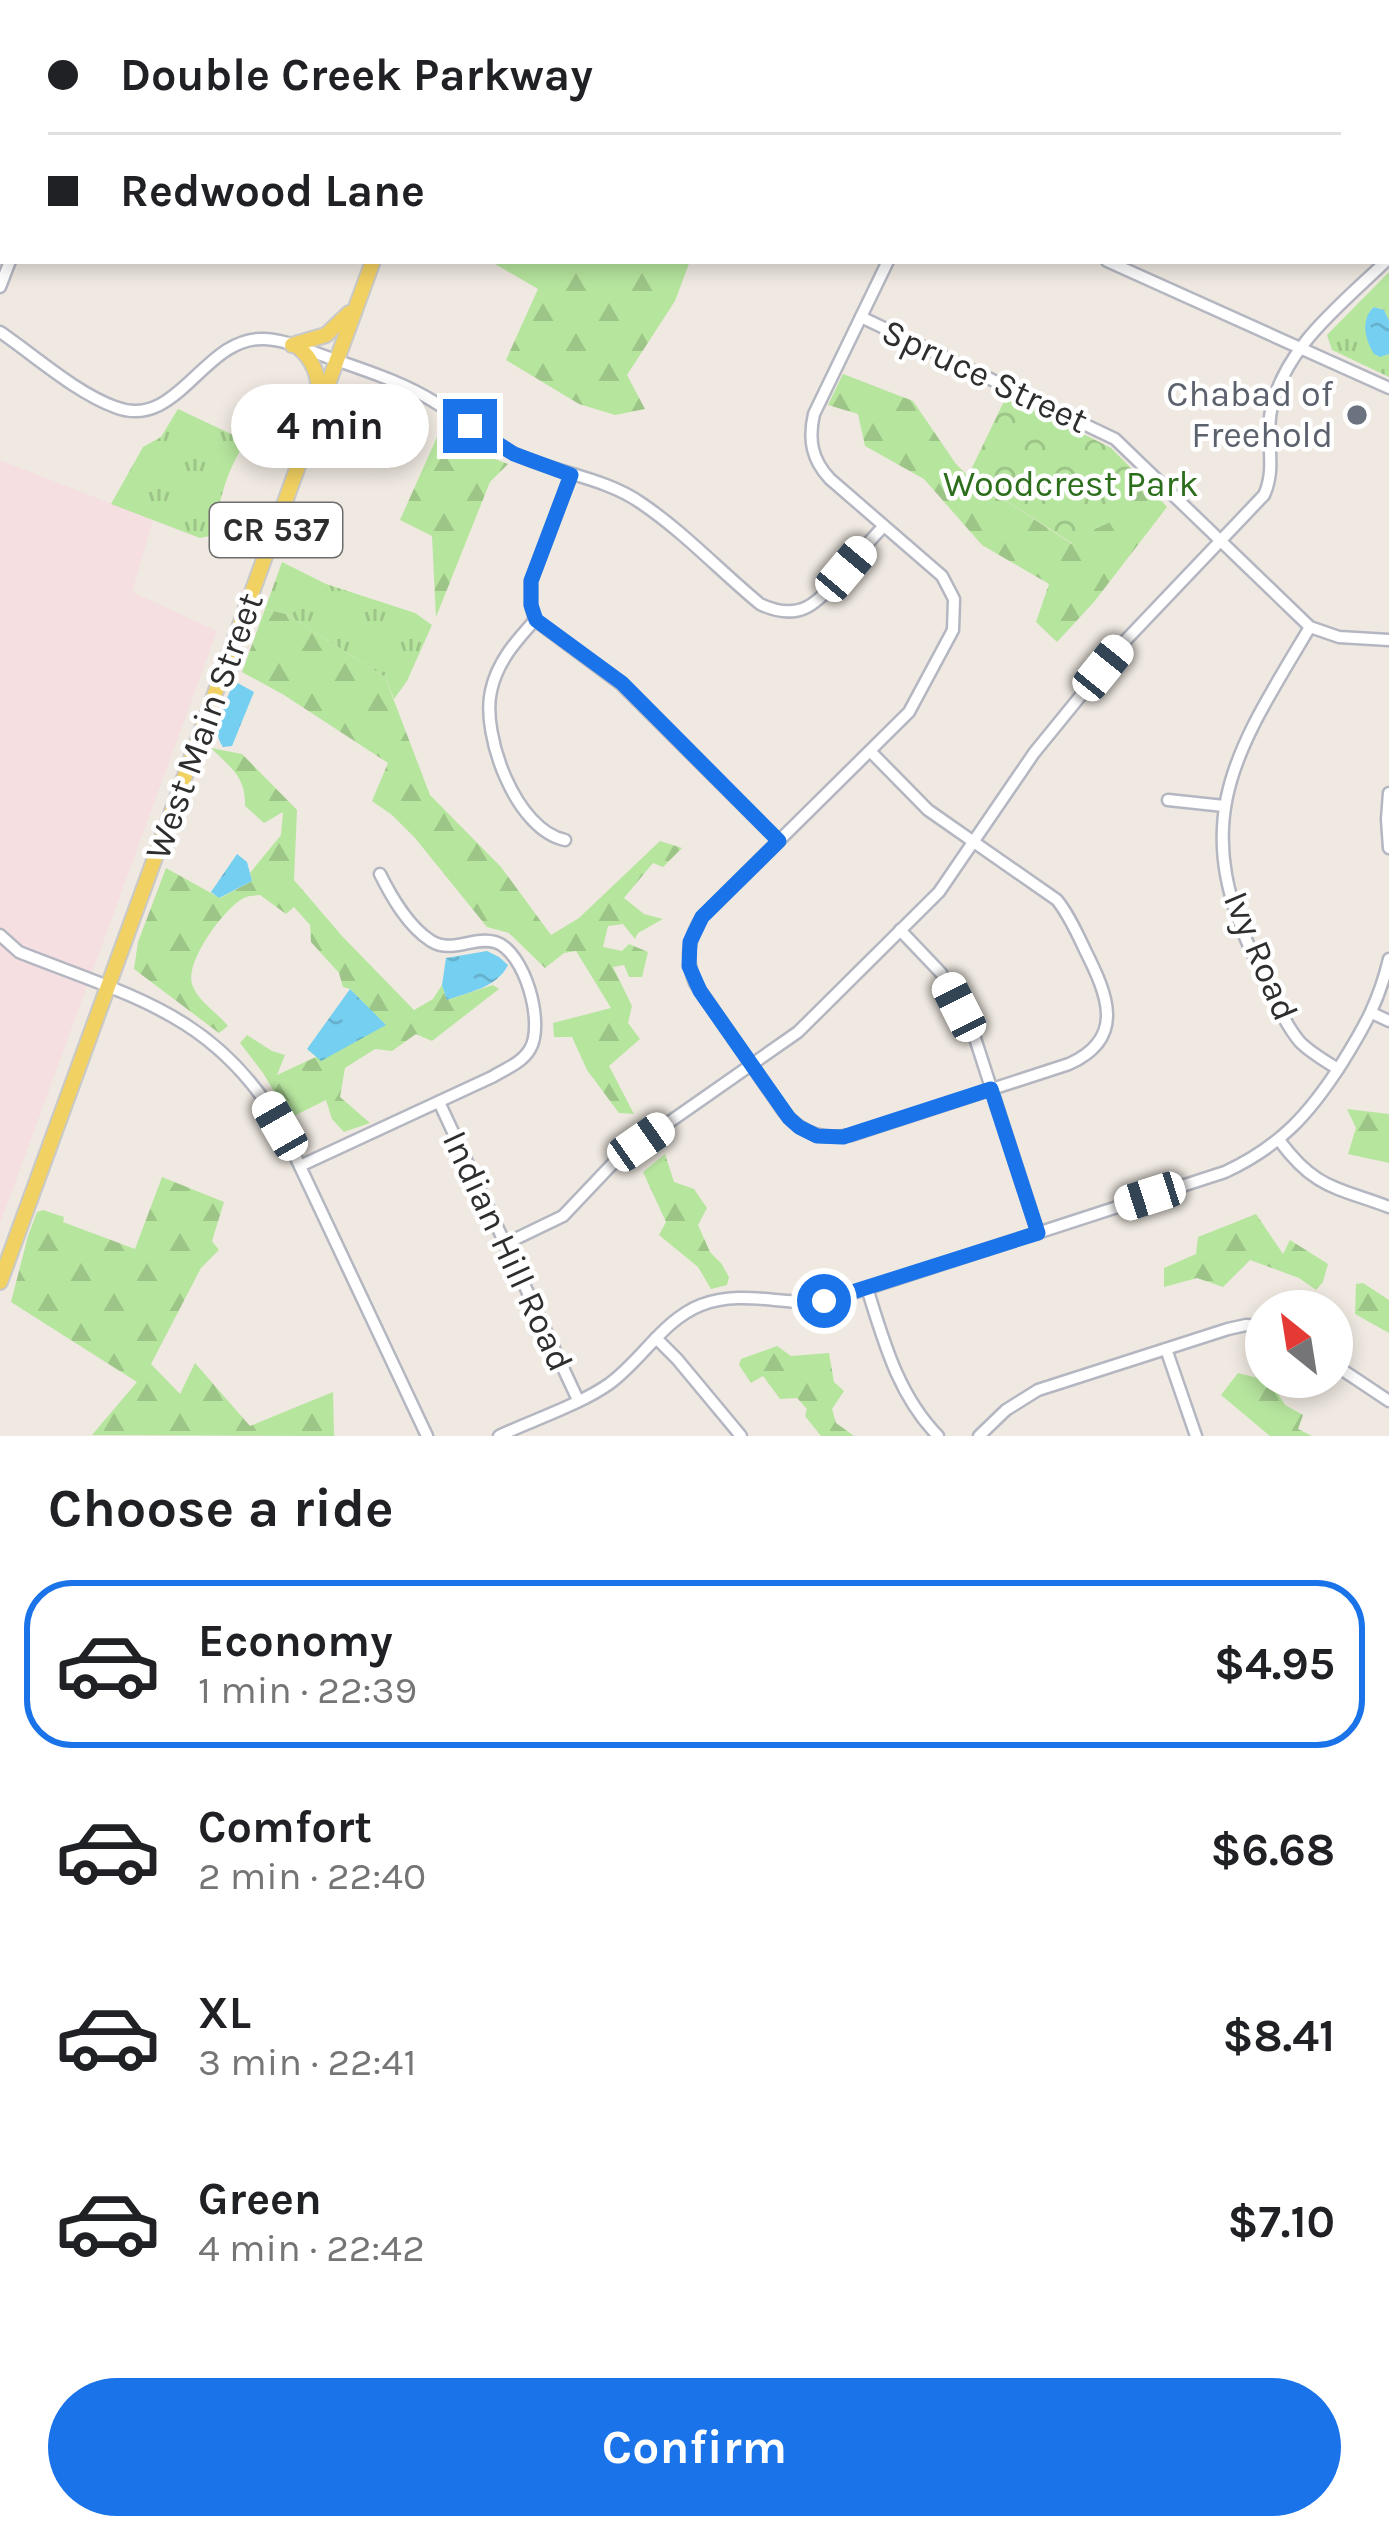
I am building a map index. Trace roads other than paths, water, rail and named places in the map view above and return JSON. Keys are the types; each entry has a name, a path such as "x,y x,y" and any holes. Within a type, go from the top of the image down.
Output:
{"main road":[{"name":"West Main Street","path":"108,987 372,264"},
{"path":"295,346 326,335 357,305"},
{"path":"295,346 309,357 317,375 320,406"},
{"name":"CR 537","path":"0,1282 108,987"}],"street":[{"path":"870,752 928,810 1057,900 1108,1005 1103,1033 1082,1058 832,1138 817,1136 792,1122 695,982 688,948 702,917 912,708 956,620 954,599 945,580 824,472 814,457 814,414 887,264"},
{"path":"1114,264 1389,388"},
{"path":"506,1244 563,1216 618,1158 798,1032 939,892 1034,753 1126,640 1258,502 1267,489 1272,466 1271,407 1299,348 1383,264"},
{"name":"Spruce Street","path":"861,317 1115,439 1310,627"},
{"path":"1322,324 1318,342 1328,360"},
{"path":"0,332 107,404 140,411 170,399 236,344 265,339 336,360 419,393 514,454 640,502 760,604 781,611 804,609 822,597 884,526"},
{"path":"0,343 17,347"},
{"path":"571,475 531,581 536,620 622,683 779,841"},
{"path":"536,620 499,668 490,696 489,726 496,755 525,808 542,830 565,840"},
{"path":"1310,627 1339,637 1389,640"},
{"name":"Ivy Road","path":"1310,627 1240,749 1224,806 1224,856 1249,946 1298,1040 1338,1069"},
{"path":"1389,793 1389,848"},
{"path":"1168,800 1224,806"},
{"path":"300,1166 492,1077 524,1057 536,1032 519,963 510,950 494,942 448,946 430,940 396,905 380,874"},
{"path":"900,930 945,979 974,1035 1038,1233"},
{"path":"0,935 19,952 173,1015 221,1050 253,1083 300,1166 427,1436"},
{"path":"499,1436 611,1382 684,1314 718,1300 745,1297 812,1303 1225,1172 1279,1140 1314,1105 1372,1013 1389,958"},
{"path":"1372,1013 1389,1021"},
{"name":"Indian Hill Road","path":"439,1102 578,1400"},
{"path":"1279,1140 1316,1180 1389,1208"},
{"path":"867,1288 900,1384 938,1436"},
{"path":"980,1436 1026,1396 1245,1326"},
{"path":"656,1338 741,1436"},
{"path":"1166,1349 1196,1436"},
{"path":"1353,1377 1389,1401"}],"water":[{"path":"1374,307 1384,310 1389,321 1389,354 1380,357 1374,354 1365,330"},
{"path":"234,681 254,692 232,746 223,747 218,723"},
{"path":"237,854 247,862 252,881 219,898 211,892"},
{"path":"487,951 508,965 503,973 481,988 447,1000 442,985 446,958"},
{"path":"350,989 386,1025 321,1061 307,1049"}],"place":[{"name":"Chabad of Freehold","path":"1357,415"}],"park label":[{"name":"Woodcrest Park","path":"1071,484"}]}
